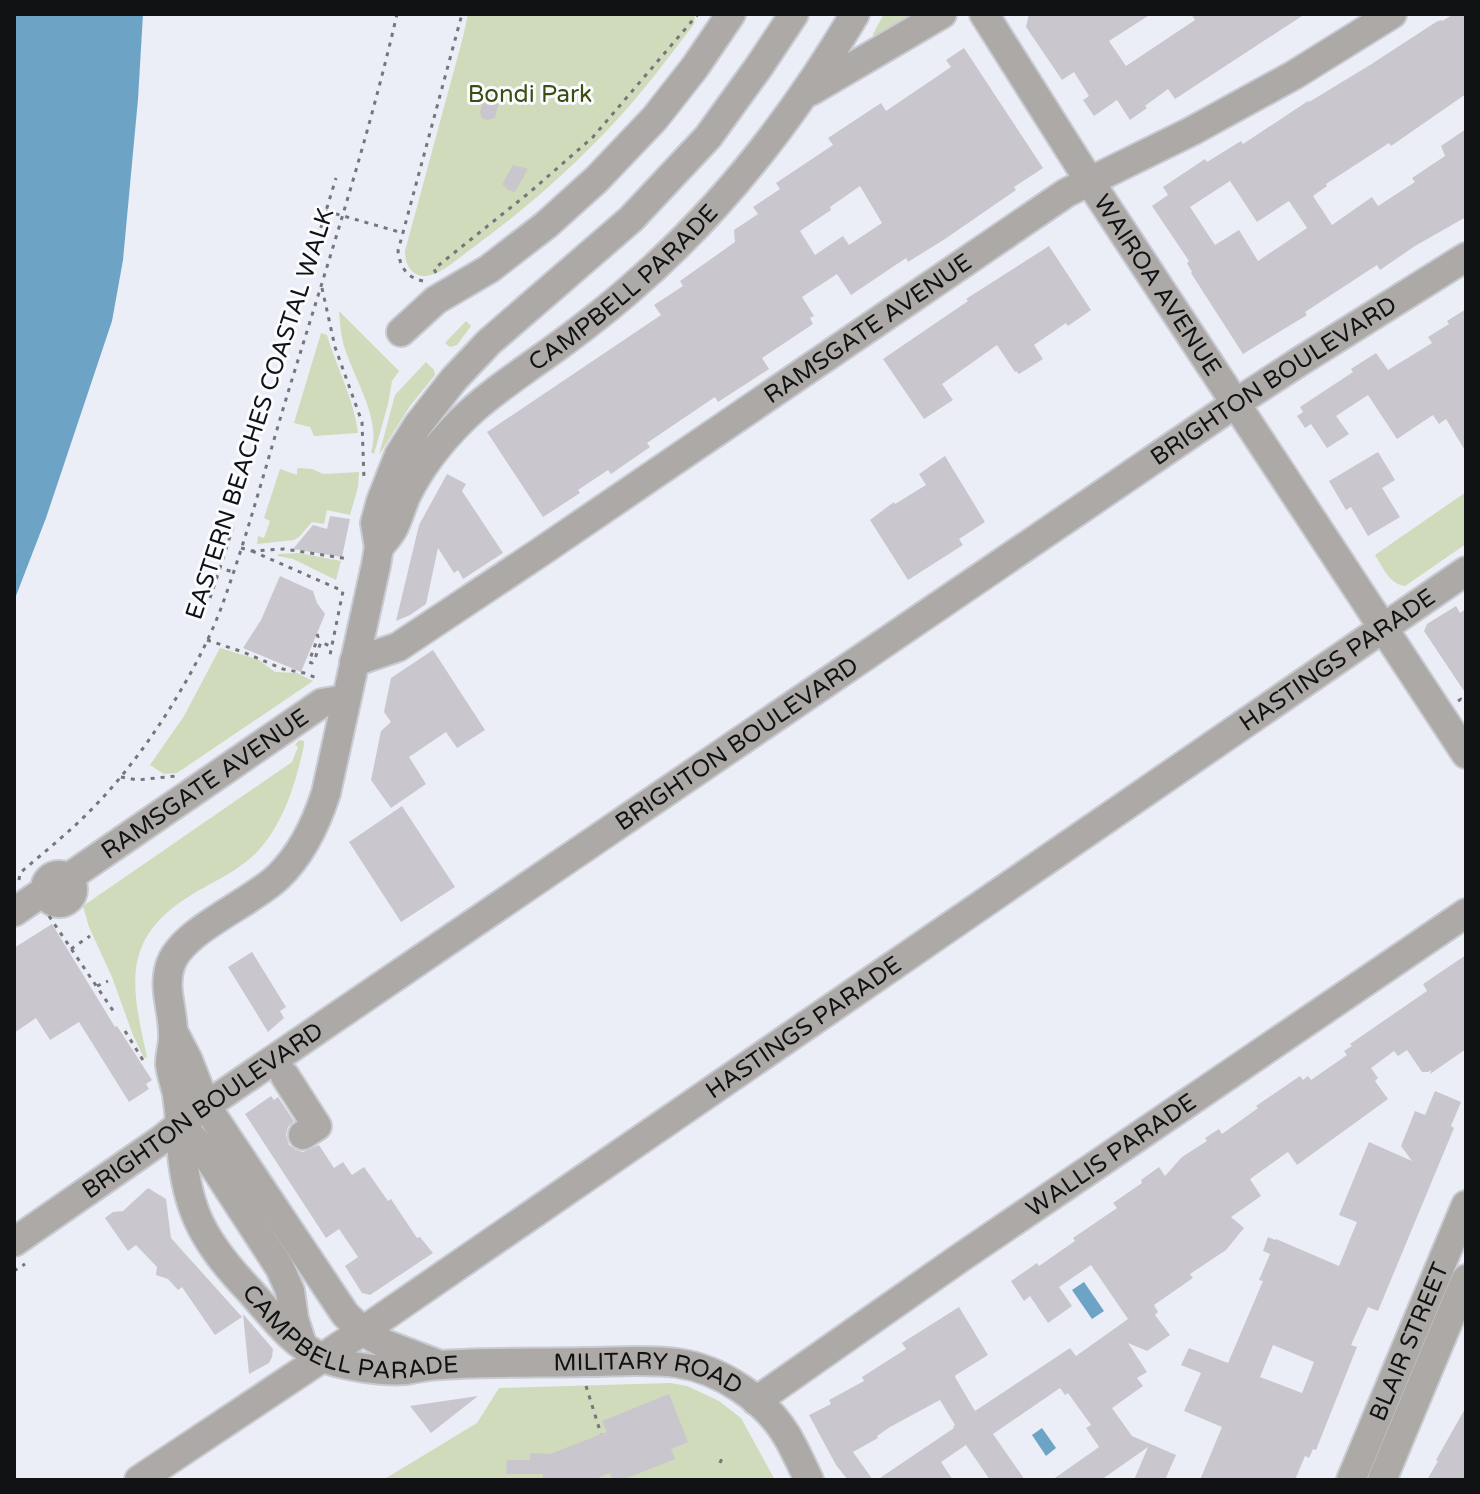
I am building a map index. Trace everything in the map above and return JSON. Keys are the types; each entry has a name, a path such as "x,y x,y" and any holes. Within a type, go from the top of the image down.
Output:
{"street":[{"path":"401,332 436,300 489,269 546,225 597,179 655,118 731,14"},
{"name":"CAMPBELL PARADE","path":"379,547 375,523 381,501 399,455 418,425 454,379 489,342 631,219 708,137 794,14"},
{"name":"CAMPBELL PARADE","path":"439,1365 403,1370 376,1369 312,1351 284,1329 219,1257 193,1210 183,1166 177,1094 170,1065 174,1032 167,985 173,958 189,939 278,877 299,853 313,828 326,793 346,699 338,657 379,547 393,529 408,491 440,443 489,396 572,337 675,248 727,193 775,135 832,54 855,14"},
{"path":"803,96 942,14"},
{"name":"WAIROA AVENUE","path":"984,14 1090,182 1466,754"},
{"name":"RAMSGATE AVENUE","path":"338,657 398,647 533,544 1066,193 1192,131 1294,75 1392,14"},
{"name":"BRIGHTON BOULEVARD","path":"14,1242 206,1106 1236,403 1466,257"},
{"name":"HASTINGS PARADE","path":"139,1480 312,1351 362,1331 1466,571"},
{"name":"RAMSGATE AVENUE","path":"39,896 322,703 346,699"},
{"name":"WALLIS PARADE","path":"756,1401 972,1249 1466,913"},
{"name":"CAMPBELL PARADE","path":"174,1032 206,1106 331,1296 362,1331 385,1344 439,1365"},
{"path":"285,1076 317,1126 303,1135"},
{"path":"202,1148 206,1106"},
{"path":"180,1124 202,1148 280,1268 290,1291 294,1319 312,1351"},
{"name":"BLAIR STREET","path":"1351,1480 1466,1205"},
{"path":"1431,1289 1462,1290"},
{"name":"BLAIR STREET","path":"1382,1480 1462,1290"},
{"name":"MILITARY ROAD","path":"439,1365 654,1361 694,1366 742,1390 769,1412 786,1435 809,1480"}],"path":[{"name":"EASTERN BEACHES COASTAL WALK","path":"39,896 17,888 20,873 87,814 145,745 199,657 219,613 342,216 397,14"},
{"path":"427,282 403,270 398,251 462,14"},
{"path":"440,279 434,269 593,137 698,14"},
{"path":"315,247 336,178"},
{"path":"326,211 404,234"},
{"path":"321,285 335,347 362,422 364,485"},
{"path":"210,598 233,527"},
{"path":"241,548 343,591 338,657"},
{"path":"252,551 284,549 349,559"},
{"path":"220,568 233,572"},
{"path":"317,634 309,662 314,661 321,642 338,657"},
{"path":"207,640 323,681"},
{"path":"120,777 137,780 181,776"},
{"path":"39,896 34,908 46,913 116,1015"},
{"path":"71,949 90,936"},
{"path":"96,987 108,981"},
{"path":"125,1031 144,1061"},
{"path":"585,1382 601,1434"},
{"path":"720,1463 722,1458"}],"green space":[{"name":"Bondi Park","path":"468,14 695,14 694,24 645,87 580,158 487,238 436,273 425,276 416,274 410,268 405,251"},
{"path":"884,14 916,14 874,38 873,34"},
{"path":"339,311 399,371 392,381 374,454 371,452 373,427 370,413 345,349"},
{"path":"466,321 471,326 457,345 450,347 445,343"},
{"path":"321,333 327,335 349,396 358,433 314,436 310,427 294,423"},
{"path":"426,362 435,375 410,406 379,455 395,395"},
{"path":"300,468 323,474 359,472 350,515 327,510 324,524 312,522 294,540 257,544 258,536 264,538 270,521 264,518 280,469 297,475"},
{"path":"1466,492 1466,544 1405,586 1395,582 1375,555"},
{"path":"299,553 341,561 336,580 293,559 278,556"},
{"path":"220,648 259,660 275,672 297,673 313,681 177,773 164,774 150,765 184,716"},
{"path":"299,740 304,741 304,745 293,788 267,840 244,863 172,909 154,926 143,944 135,983 147,1057 144,1058 83,906 292,762"},
{"path":"671,1383 687,1386 719,1401 741,1418 775,1480 383,1480 477,1423 499,1388"}],"water":[{"path":"14,14 143,14 123,260 112,321 46,518 14,601"},
{"path":"1084,1282 1104,1311 1092,1319 1072,1290"},
{"path":"1042,1428 1056,1448 1046,1456 1032,1435"}],"building":[{"path":"1029,14 1151,14 1109,41 1126,66 1195,20 1191,14 1305,14 1175,99 1168,89 1130,120 1117,100 1094,116 1083,100 1089,96 1074,72 1062,80 1026,27"},
{"path":"1454,14 1466,14 1466,94 1391,146 1389,143 1326,184 1313,196 1332,225 1372,197 1378,206 1415,182 1412,178 1445,156 1441,146 1466,129 1466,217 1380,270 1377,265 1305,312 1307,315 1243,354 1191,273 1189,261 1152,206 1168,195 1163,187 1205,159 1207,162 1241,141 1243,144 1308,101","holes":["1230,181 1257,222 1289,201 1307,228 1258,261 1239,230 1215,245 1190,207"]},
{"path":"964,48 1043,168 945,239 908,262 906,258 851,295 837,274 802,297 814,316 810,318 813,324 762,358 769,369 718,402 715,397 647,443 650,447 611,474 608,470 543,517 487,432 661,315 654,305 683,286 680,281 735,242 734,230 758,214 753,207 780,189 776,183 833,145 828,138 881,103 886,111 951,67 946,60","holes":["860,186 882,223 849,245 843,236 815,255 800,231"]},
{"path":"486,94 497,96 499,102 495,118 487,120 482,118 480,112"},
{"path":"513,165 528,169 515,192 502,184"},
{"path":"1049,246 1091,310 1034,345 1043,359 1019,374 997,345 942,384 953,400 924,419 883,359 968,301 966,299"},
{"path":"1466,309 1466,452 1446,419 1439,424 1433,415 1397,439 1368,395 1336,416 1349,434 1327,448 1311,424 1305,428 1297,416 1303,412 1300,407 1353,372 1351,369 1376,353 1388,370 1432,343 1428,337"},
{"path":"1378,452 1395,480 1382,488 1400,517 1368,536 1351,507 1346,510 1329,481"},
{"path":"945,456 985,522 959,539 963,545 908,580 870,520 894,502 926,485 919,474"},
{"path":"447,474 466,484 462,491 503,553 463,579 458,570 454,573 438,548 426,604 396,621 419,525"},
{"path":"330,516 350,519 342,557 293,549 313,525 327,529"},
{"path":"280,576 313,591 325,614 301,672 243,648 261,620"},
{"path":"1456,606 1460,613 1466,609 1466,694 1424,631 1427,624"},
{"path":"433,650 485,730 457,748 446,732 409,757 426,784 391,808 371,780 381,731 391,722 384,712 391,678"},
{"path":"402,806 455,887 401,922 349,842"},
{"path":"52,924 115,1027 152,1080 146,1084 149,1089 129,1102 79,1022 50,1040 36,1018 14,1033 14,948"},
{"path":"252,952 286,1007 280,1011 284,1018 268,1032 228,967"},
{"path":"1466,955 1466,1049 1430,1074 1431,1070 1422,1072 1407,1050 1398,1056 1394,1051 1371,1068 1378,1078 1375,1081 1388,1099 1297,1165 1288,1152 1250,1179 1261,1196 1231,1217 1244,1228 1226,1250 1190,1274 1193,1278 1154,1305 1158,1312 1155,1315 1170,1335 1147,1351 1128,1343 1147,1372 1137,1378 1143,1386 1112,1408 1132,1436 1176,1455 1165,1480 1134,1480 1148,1447 1101,1480 1052,1480 1099,1447 1086,1428 1091,1425 1068,1393 1065,1395 1060,1388 993,1434 1025,1480 990,1480 966,1445 941,1462 953,1480 877,1480 954,1428 940,1400 890,1427 853,1452 873,1480 848,1480 836,1465 809,1415 864,1381 862,1377 906,1349 902,1343 959,1307 988,1355 955,1377 975,1411 1070,1348 1076,1356 1128,1319 1091,1265 1059,1287 1072,1306 1048,1323 1030,1296 1024,1301 1011,1281 1075,1241 1073,1238 1117,1208 1113,1203 1159,1167 1165,1176 1182,1157 1207,1141 1205,1138 1219,1129 1222,1134 1300,1076 1303,1080 1308,1076 1311,1080 1347,1055 1344,1051 1352,1046 1350,1044 1427,991 1423,984"},
{"path":"1435,1091 1461,1102 1451,1126 1454,1128 1378,1311 1368,1307 1351,1345 1357,1347 1316,1450 1313,1449 1309,1458 1305,1456 1295,1480 1200,1480 1222,1427 1184,1411 1201,1373 1181,1365 1189,1348 1228,1363 1263,1281 1259,1280 1270,1254 1263,1251 1268,1237 1339,1266 1357,1222 1339,1215 1369,1142 1412,1161 1401,1146 1415,1111 1425,1115","holes":["1273,1345 1314,1362 1302,1393 1260,1377"]},
{"path":"271,1096 274,1100 278,1097 294,1121 286,1135 289,1145 303,1152 319,1145 334,1168 343,1162 352,1175 364,1167 388,1201 391,1199 417,1238 420,1237 433,1253 370,1295 362,1293 345,1266 358,1257 339,1229 326,1238 245,1114"},
{"path":"148,1188 166,1199 171,1238 242,1317 215,1335 182,1287 178,1290 168,1279 156,1275 157,1267 136,1245 128,1251 105,1218 113,1212 123,1211"},
{"path":"243,1314 273,1349 269,1363 249,1374"},
{"path":"669,1394 688,1442 671,1449 675,1459 622,1480 613,1480 610,1473 593,1480 543,1480 543,1474 506,1474 507,1460 530,1460 530,1453 550,1454 607,1432 602,1421"},
{"path":"478,1396 431,1433 410,1406"},
{"path":"1466,1407 1466,1480 1427,1480 1436,1460"}]}
